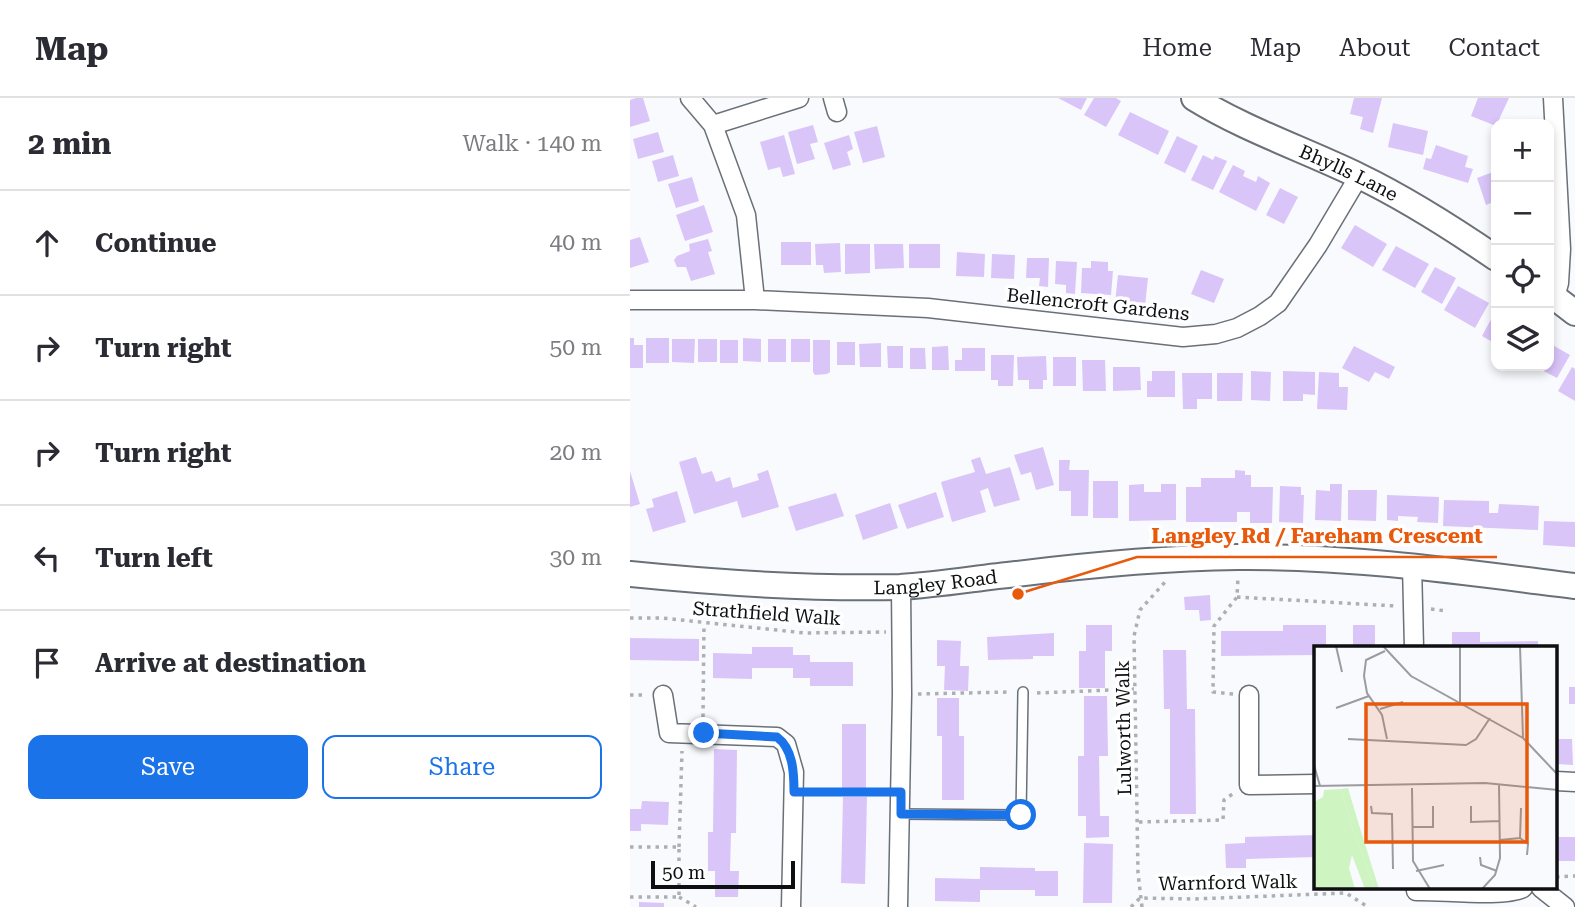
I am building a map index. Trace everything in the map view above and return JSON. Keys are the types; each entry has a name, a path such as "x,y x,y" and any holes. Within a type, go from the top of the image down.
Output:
{"street":[{"path":"690,98 713,125 746,215 755,300"},
{"path":"713,125 799,98"},
{"name":"Bhylls Lane","path":"1194,98 1225,117 1359,176 1409,202 1491,255"},
{"path":"1553,98 1561,249 1559,283 1554,292"},
{"name":"Bellencroft Gardens","path":"630,300 755,300 928,308 1183,337 1216,334 1249,322 1278,303 1318,245 1359,176"},
{"path":"1554,297 1575,313"},
{"name":"Langley Road","path":"630,574 787,585 901,587 1081,566 1166,559 1238,557 1329,559 1412,565 1575,586"},
{"path":"1412,565 1414,646"},
{"path":"898,907 901,814 901,587"},
{"path":"663,695 669,733 777,737 786,744 794,772 792,907"},
{"path":"1249,695 1249,785 1314,784"},
{"path":"1415,895 1520,890"},
{"path":"1544,890 1565,907"}],"lane":[{"path":"901,814 1021,815 1023,692"}],"path":[{"path":"1238,557 1237,597 1214,626 1213,692 1249,695"},
{"name":"Lulworth Walk","path":"1142,907 1138,873 1134,636 1140,610 1166,580 1166,559"},
{"path":"1237,597 1414,607"},
{"name":"Strathfield Walk","path":"630,618 805,633 902,632"},
{"path":"704,623 704,733"},
{"path":"679,897 682,733"},
{"path":"1139,822 1223,821 1224,800 1249,785"},
{"path":"794,792 901,792"},
{"path":"630,847 679,847"},
{"name":"Warnford Walk","path":"1131,907 1140,898 1194,899 1346,893 1368,907"},
{"path":"630,897 679,897 696,907"}],"building":[{"path":"643,98 650,121 630,127 630,100"},
{"path":"1058,98 1087,98 1081,110"},
{"path":"1094,98 1116,98 1121,101 1106,127 1084,115"},
{"path":"1354,98 1382,98 1373,133 1360,129 1363,117 1350,114"},
{"path":"1478,98 1509,98 1499,119 1491,119 1491,124 1471,116"},
{"path":"1130,112 1169,131 1158,155 1118,135"},
{"path":"1393,123 1428,131 1423,155 1388,147"},
{"path":"813,125 818,142 810,144 815,159 797,164 788,132"},
{"path":"877,126 885,157 863,163 854,132"},
{"path":"658,132 664,152 638,159 633,139"},
{"path":"784,135 795,174 783,177 780,167 768,170 760,142"},
{"path":"849,135 853,149 847,152 851,165 833,170 824,143"},
{"path":"1177,136 1198,146 1185,173 1164,163"},
{"path":"1436,145 1468,156 1465,167 1473,169 1468,183 1423,169 1426,158 1431,159"},
{"path":"673,155 679,176 658,182 652,161"},
{"path":"1203,155 1213,160 1215,156 1227,161 1213,190 1191,180"},
{"path":"1233,165 1245,171 1243,176 1256,182 1258,176 1270,183 1256,211 1219,192"},
{"path":"1491,173 1491,203 1486,205 1477,178"},
{"path":"692,177 699,201 676,208 668,184"},
{"path":"1280,188 1298,197 1284,224 1266,215"},
{"path":"704,205 713,232 685,241 676,215"},
{"path":"1355,225 1387,244 1373,267 1341,248"},
{"path":"640,237 649,262 630,268 630,240"},
{"path":"708,239 712,251 708,252 715,274 691,281 686,267 677,267 674,260 690,251 689,244"},
{"path":"781,242 811,242 811,265 781,265"},
{"path":"840,243 841,272 824,273 823,265 816,265 815,244"},
{"path":"845,244 870,244 870,273 845,274"},
{"path":"874,244 903,244 904,268 875,269"},
{"path":"909,244 940,244 940,268 909,268"},
{"path":"1396,246 1429,264 1415,288 1382,270"},
{"path":"957,252 985,254 984,277 956,276"},
{"path":"992,254 1015,255 1014,279 991,278"},
{"path":"1027,258 1049,258 1048,287 1039,286 1040,278 1026,278"},
{"path":"1056,261 1077,262 1075,294 1066,293 1066,285 1055,284"},
{"path":"1091,261 1108,262 1108,271 1113,271 1111,295 1081,293 1082,268 1091,268"},
{"path":"1435,267 1456,278 1442,304 1421,292"},
{"path":"1201,270 1224,279 1214,303 1191,294"},
{"path":"1118,275 1148,278 1145,306 1115,303"},
{"path":"1458,286 1489,303 1475,328 1444,310"},
{"path":"1491,319 1491,341 1482,336"},
{"path":"630,338 634,338 634,345 643,345 643,368 630,368"},
{"path":"646,338 669,338 669,363 646,363"},
{"path":"743,338 761,339 761,362 743,361"},
{"path":"672,339 695,339 694,363 672,362"},
{"path":"698,339 717,339 717,362 698,362"},
{"path":"768,339 786,339 786,362 768,362"},
{"path":"791,339 810,339 810,362 791,362"},
{"path":"720,340 738,340 738,363 720,363"},
{"path":"813,340 830,340 830,372 827,374 815,375 813,372"},
{"path":"837,342 855,342 855,365 837,365"},
{"path":"881,343 881,367 860,367 859,344"},
{"path":"887,346 903,346 903,368 888,368"},
{"path":"948,346 949,370 932,370 932,347"},
{"path":"1354,346 1395,367 1389,379 1375,372 1369,382 1342,368"},
{"path":"1554,346 1570,355 1557,378 1544,371 1554,371"},
{"path":"910,348 925,348 926,369 910,369"},
{"path":"962,348 985,348 985,371 955,371 955,360 962,360"},
{"path":"991,355 1014,355 1013,386 998,386 998,380 991,380"},
{"path":"1046,356 1047,380 1043,380 1043,389 1029,389 1029,380 1018,380 1017,357"},
{"path":"1053,357 1076,357 1076,386 1053,386"},
{"path":"1082,360 1105,360 1106,391 1083,391"},
{"path":"1113,367 1140,367 1141,390 1113,391"},
{"path":"1572,367 1575,369 1575,401 1558,391"},
{"path":"1152,371 1175,371 1175,397 1147,397 1147,381 1152,381"},
{"path":"1251,371 1271,372 1270,401 1251,400"},
{"path":"1283,371 1315,372 1315,395 1303,394 1303,401 1283,401"},
{"path":"1319,372 1339,373 1339,387 1348,387 1347,410 1317,409"},
{"path":"1182,373 1212,373 1212,399 1197,399 1197,409 1183,409"},
{"path":"1217,373 1243,373 1242,401 1217,401"},
{"path":"1043,447 1054,485 1036,490 1031,472 1021,475 1014,455"},
{"path":"696,457 702,474 712,471 716,482 730,477 733,488 759,480 757,474 768,470 779,507 742,518 737,501 694,514 679,462"},
{"path":"980,457 986,474 1010,467 1020,500 994,507 988,488 980,491 986,512 952,522 941,482 975,472 971,460"},
{"path":"1059,460 1070,460 1069,470 1089,470 1088,516 1071,516 1071,491 1059,491"},
{"path":"1235,470 1251,475 1251,487 1273,487 1272,523 1250,523 1250,512 1237,512 1237,522 1186,522 1186,487 1201,487 1201,478 1235,478"},
{"path":"630,471 640,504 630,507"},
{"path":"1093,481 1118,481 1118,518 1093,518"},
{"path":"1144,484 1144,492 1161,492 1161,484 1176,484 1176,520 1129,521 1129,485"},
{"path":"1330,484 1342,484 1341,521 1315,520 1316,490 1330,491"},
{"path":"1280,486 1301,487 1301,495 1304,495 1303,523 1279,522"},
{"path":"1348,490 1377,490 1376,521 1348,520"},
{"path":"677,491 686,522 653,532 646,509 654,507 652,499"},
{"path":"936,492 944,517 907,529 898,505"},
{"path":"836,493 844,516 796,531 788,507"},
{"path":"1387,495 1439,497 1438,523 1417,522 1418,517 1398,516 1398,521 1387,520"},
{"path":"1444,500 1489,501 1489,513 1498,513 1499,504 1539,506 1538,530 1443,526"},
{"path":"890,503 898,528 863,540 855,515"},
{"path":"1544,521 1575,522 1575,547 1543,545"},
{"path":"1210,595 1211,620 1200,621 1199,610 1185,610 1184,597"},
{"path":"1086,625 1112,625 1112,651 1105,651 1105,688 1079,688 1079,651 1086,651"},
{"path":"1283,625 1326,625 1326,646 1314,646 1314,655 1221,656 1221,631 1283,631"},
{"path":"1353,625 1375,625 1375,646 1353,646"},
{"path":"1452,632 1480,632 1480,642 1538,641 1538,646 1452,646"},
{"path":"1054,633 1054,656 988,660 987,637"},
{"path":"630,638 699,639 699,661 630,660"},
{"path":"937,640 961,641 960,666 969,666 968,691 944,690 945,666 937,666"},
{"path":"752,647 793,647 793,655 810,655 810,662 853,662 853,686 810,686 810,678 793,678 793,668 752,668 752,679 713,678 713,653 752,654"},
{"path":"1163,650 1186,650 1187,709 1195,709 1196,814 1170,814 1170,709 1164,709"},
{"path":"1569,687 1575,687 1575,704 1569,704"},
{"path":"1084,696 1107,696 1108,756 1099,756 1100,816 1109,816 1109,837 1086,838 1086,816 1078,816 1078,756 1084,756"},
{"path":"937,698 959,698 959,736 964,736 964,800 942,800 942,736 937,736"},
{"path":"842,724 866,724 866,788 842,788"},
{"path":"1558,739 1572,739 1573,765 1558,764"},
{"path":"714,749 737,750 736,833 731,833 730,871 739,871 738,897 715,897 715,871 708,871 708,832 713,832"},
{"path":"843,797 867,797 865,884 841,883"},
{"path":"642,801 669,802 668,825 641,824 641,831 630,831 630,809 641,809"},
{"path":"1314,835 1314,857 1246,859 1246,868 1226,868 1225,844 1245,843 1245,837"},
{"path":"1558,837 1575,837 1575,861 1558,861"},
{"path":"1084,843 1113,844 1112,903 1083,903"},
{"path":"980,867 1058,871 1058,896 1035,896 1035,890 980,890 980,902 935,901 935,878 980,879"},
{"path":"639,902 664,903 664,907 639,907"}],"place":[{"name":"Langley Rd / Fareham Crescent","path":"1018,594"}],"route":[{"path":"704,733 777,737 786,744 794,772 794,792 901,792 901,814 1021,815"}]}
